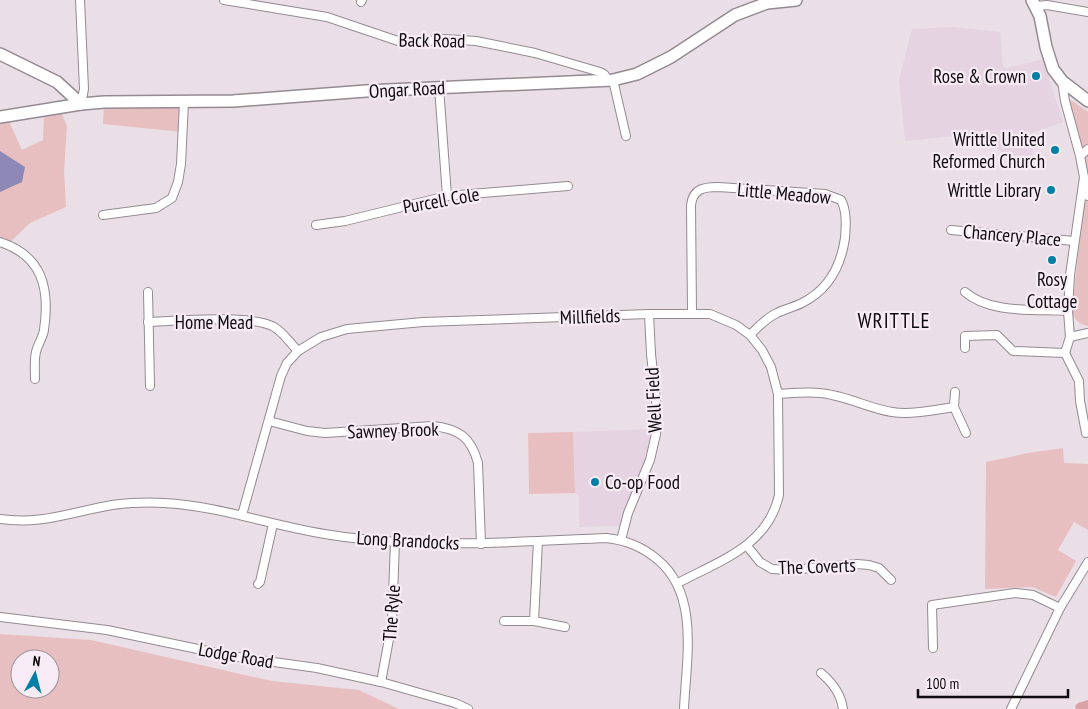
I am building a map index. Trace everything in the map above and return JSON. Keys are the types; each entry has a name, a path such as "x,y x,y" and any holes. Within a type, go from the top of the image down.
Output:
{"street":[{"path":"80,0 84,89 81,104"},
{"name":"Back Road","path":"224,0 274,4 327,17 405,42 476,41 516,49 600,72 611,80"},
{"name":"Ongar Road","path":"0,117 81,104 113,102 233,101 439,87 611,80 636,74 671,57 735,15 768,4 796,0"},
{"path":"1033,2 1088,12"},
{"path":"1033,2 1040,16 1050,61 1062,81 1088,101"},
{"path":"0,54 57,82 81,104"},
{"path":"611,80 626,136"},
{"path":"1062,81 1088,196"},
{"path":"439,87 447,196"},
{"path":"103,214 156,208 172,198 178,182 181,164 184,102"},
{"path":"1080,156 1088,149"},
{"path":"1084,177 1074,240 1068,311 1070,337 1065,353 1079,381 1080,401 1086,433"},
{"name":"Purcell Cole","path":"316,226 345,221 447,196 568,186"},
{"name":"Little Meadow","path":"692,313 691,205 692,197 696,192 706,188 718,187 824,194 841,200 846,213 845,235 841,258 834,275 815,295 802,303 776,313 750,335"},
{"name":"Chancery Place","path":"951,230 1074,240"},
{"path":"0,242 23,252 38,270 44,283 46,296 44,331 35,354 35,379"},
{"name":"Home Mead","path":"148,292 150,386"},
{"path":"965,292 981,302 996,307 1068,311"},
{"name":"Millfields","path":"242,515 281,376 287,363 298,352 321,337 347,329 423,322 649,314 710,314 736,325 750,335 762,350 771,367 778,394 780,478 776,509 761,533 747,546 678,583"},
{"name":"Well Field","path":"621,540 628,513 653,451 656,434 657,410 649,314"},
{"name":"Home Mead","path":"148,322 240,320 264,322 275,327 298,352"},
{"path":"1070,337 1088,333"},
{"path":"965,348 965,336 997,335 1013,352 1065,353"},
{"path":"778,394 814,392 830,394 880,410 894,412 929,411 954,407"},
{"path":"955,392 954,407 966,433"},
{"name":"Sawney Brook","path":"269,421 307,431 325,433 433,426 460,432 469,441 478,463 481,544"},
{"name":"Long Brandocks","path":"0,519 37,521 113,505 147,502 185,504 331,535 394,542 481,544 606,538 621,540 652,554 678,583 684,599 688,626 684,709"},
{"path":"258,584 273,524"},
{"path":"534,621 538,541"},
{"name":"The Ryle","path":"382,682 392,623 394,542"},
{"name":"The Coverts","path":"747,546 760,562 772,569 790,570 863,564 879,568 891,580"},
{"path":"1010,709 1060,608 1088,562"},
{"path":"933,648 932,605 1015,592 1033,595 1060,608"},
{"name":"Lodge Road","path":"0,617 107,630 231,656 317,668 382,682 455,703 468,709"},
{"path":"504,621 534,621 565,627"},
{"path":"821,673 830,680 837,690 843,709"}],"shaded area":[{"path":"952,27 1000,32 1003,67 1007,68 1043,59 1063,122 1032,133 1033,159 1014,159 985,141 964,135 905,141 899,80 912,29"},
{"path":"1071,100 1088,112 1088,172 1070,103"},
{"path":"104,102 184,102 182,132 103,124"},
{"path":"61,112 67,126 64,171 66,207 30,223 8,244 0,240 0,122 9,121 22,150 43,140 44,115"},
{"path":"0,151 25,167 22,182 0,192"},
{"path":"1088,199 1088,326 1077,321 1072,311 1084,200"},
{"path":"654,429 648,458 620,526 579,527 579,496 575,493 573,432"},
{"path":"573,432 575,493 529,494 528,433"},
{"path":"1063,448 1064,463 1088,464 1088,530 1074,522 1058,550 1076,561 1056,597 1032,587 985,589 986,462"},
{"path":"0,634 91,640 272,681 359,690 399,709 0,709"},
{"path":"1088,700 1088,709 1076,709 1075,706 1078,703"}],"place":[{"name":"Rose & Crown","path":"1036,76"},
{"name":"Writtle United Reformed Church","path":"1055,150"},
{"name":"Writtle Library","path":"1051,190"},
{"name":"Rosy Cottage","path":"1052,260"},
{"name":"Co-op Food","path":"595,482"}],"district":[{"name":"WRITTLE","path":"894,320"}]}
